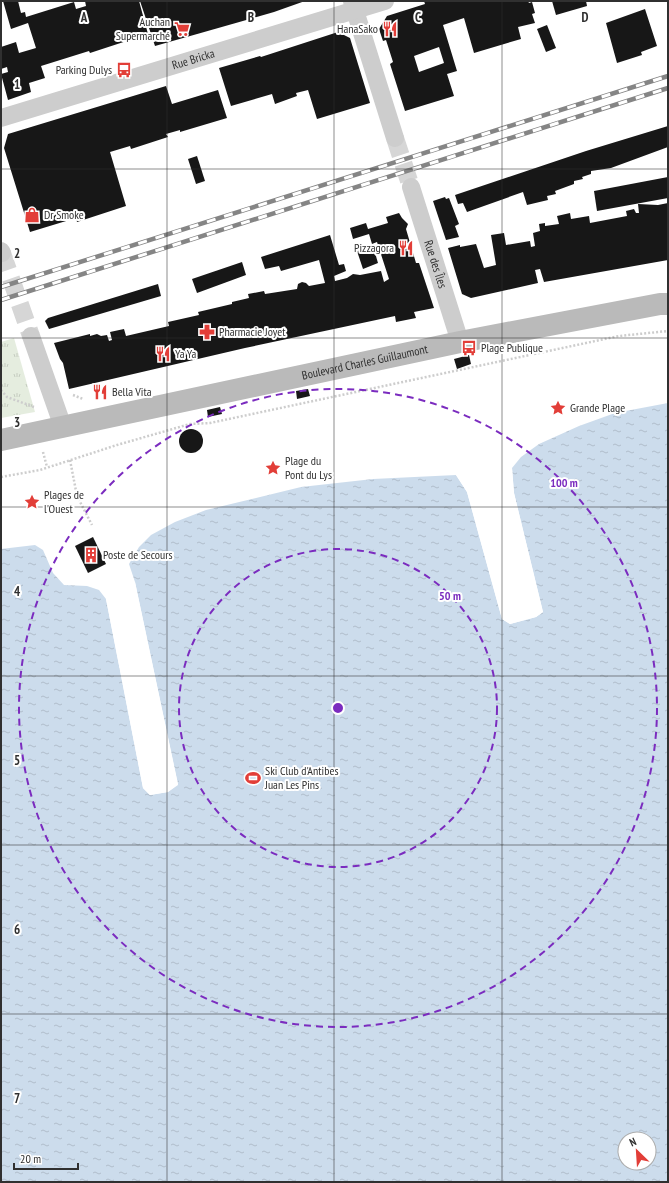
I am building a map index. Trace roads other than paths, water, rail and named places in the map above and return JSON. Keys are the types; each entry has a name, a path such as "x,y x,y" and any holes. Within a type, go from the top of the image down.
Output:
{"main road":[{"name":"Boulevard Charles Guillaumont","path":"1,440 460,342 660,304 668,304"}],"street":[{"name":"Rue Bricka","path":"1,118 353,6 385,1"},
{"path":"353,6 395,138"},
{"name":"Rue des Îles","path":"411,187 460,342"},
{"path":"31,336 63,427"}],"water":[{"path":"668,403 668,1182 1,1182 1,549 35,545 43,550 53,573 64,585 87,586 99,590 106,599 143,788 150,795 168,792 178,784 135,582 129,564 139,547 151,535 175,522 206,510 301,487 373,479 456,475 467,492 502,619 510,624 536,617 543,612 514,493 512,468 521,457 539,444 579,426 615,413"}],"tunnel":[{"path":"395,138 411,187"},
{"path":"2,253 31,336"}],"railway":[{"path":"1,287 668,76"},
{"path":"1,300 668,88"}],"place":[{"name":"Auchan Supermarché","path":"182,29"},
{"name":"HanaSako","path":"390,29"},
{"name":"Parking Dulys","path":"124,70"},
{"name":"Dr Smoke","path":"32,215"},
{"name":"Pizzagora","path":"406,248"},
{"name":"Pharmacie Joyet","path":"207,332"},
{"name":"Plage Publique","path":"469,348"},
{"name":"Ya Ya","path":"163,354"},
{"name":"Bella Vita","path":"100,392"},
{"name":"Grande Plage","path":"558,408"},
{"name":"Plage du Pont du Lys","path":"273,468"},
{"name":"Plages de l'Ouest","path":"32,502"},
{"name":"Poste de Secours","path":"91,555"},
{"name":"Ski Club d'Antibes Juan Les Pins","path":"253,778"}]}
